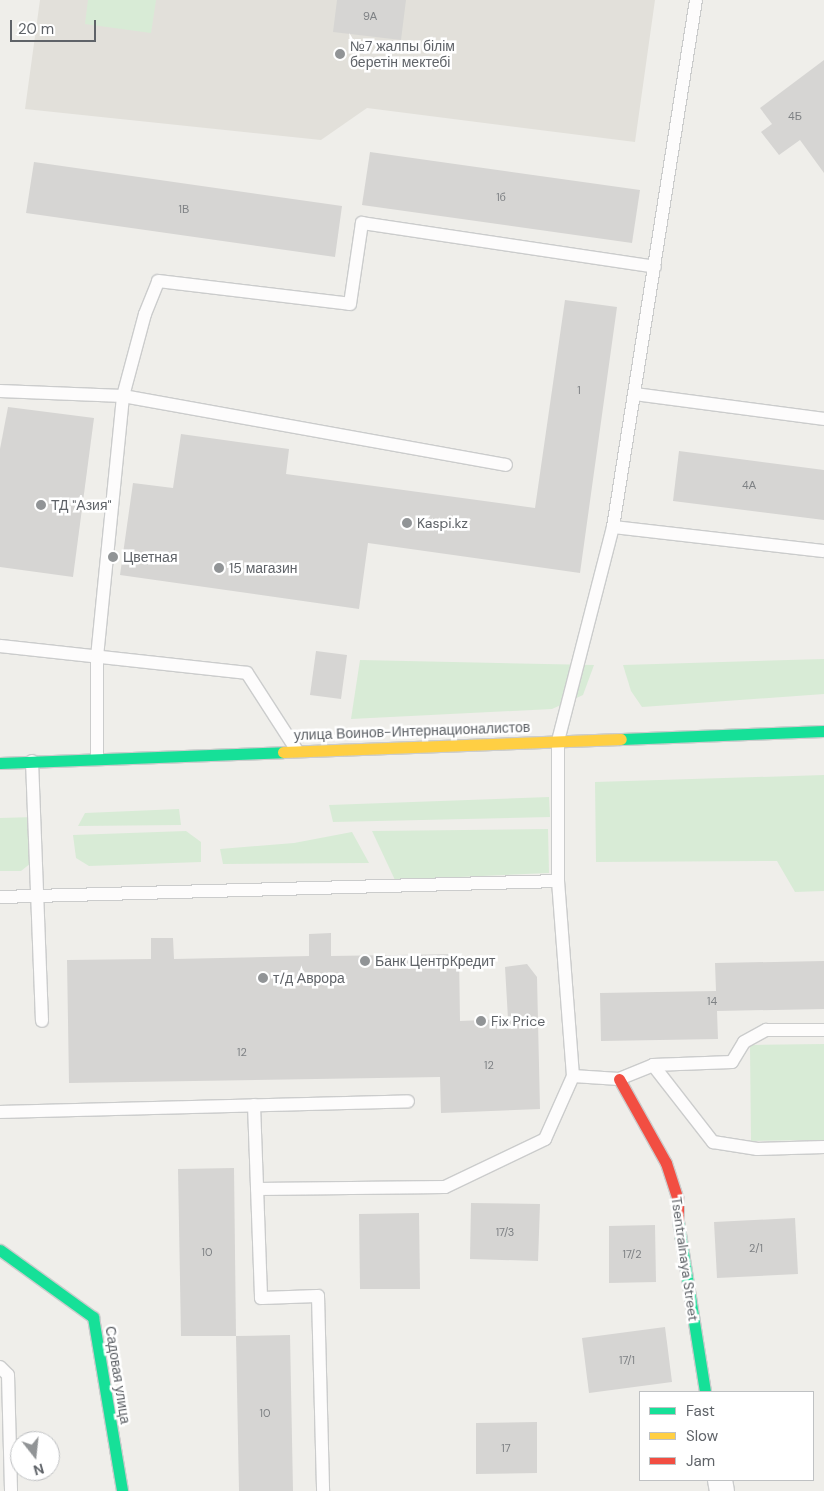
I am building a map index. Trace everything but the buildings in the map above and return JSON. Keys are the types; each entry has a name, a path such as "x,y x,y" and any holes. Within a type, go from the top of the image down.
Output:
{"street":[{"name":"улица Воинов-Интернационалистов","path":"0,762 296,749 824,731"},
{"name":"Tsentralnaya Street","path":"619,1079 666,1163 678,1199 678,1230 705,1391"},
{"name":"Садовая улица","path":"0,1250 93,1318 122,1491"}],"lane":[{"path":"257,1189 445,1187 545,1138 573,1076 558,881 558,741 613,527 696,0"},
{"path":"97,758 97,657 123,396 145,314 158,281 350,304 362,223 655,267"},
{"path":"0,392 123,396 506,465"},
{"path":"635,394 824,419"},
{"path":"613,527 824,551"},
{"path":"0,646 247,674 296,749"},
{"path":"32,761 42,1021"},
{"path":"0,897 558,881"},
{"path":"573,1076 619,1079 653,1064 732,1062 744,1042 766,1030 824,1030"},
{"path":"653,1064 713,1142 757,1149 824,1147"},
{"path":"0,1112 408,1101"},
{"path":"254,1105 261,1298 318,1296 323,1491"},
{"path":"0,1367 8,1375 11,1491"}],"shaded area":[{"name":"№7 жалпы білім беретін мектебі","path":"40,0 655,0 635,142 367,108 321,140 25,109"}],"green space":[{"path":"88,0 156,0 151,33 85,24"},
{"path":"824,659 824,694 642,707 631,691 623,665"},
{"path":"360,660 594,665 583,695 552,709 351,719"},
{"path":"824,775 824,891 795,892 777,861 596,862 595,782"},
{"path":"549,797 550,817 333,822 329,805"},
{"path":"179,809 181,825 78,826 85,813"},
{"path":"35,817 36,859 21,871 0,871 0,818"},
{"path":"548,829 549,873 395,880 372,831"},
{"path":"186,831 201,842 201,862 89,866 76,858 73,835"},
{"path":"352,832 369,863 223,864 220,849 294,843"},
{"path":"824,1044 824,1140 751,1141 750,1045"}],"traffic: fast":[{"path":"621,739 824,731"},
{"path":"0,763 283,752"},
{"path":"678,1221 705,1391"},
{"path":"0,1250 93,1317 122,1491"}],"traffic: slow":[{"path":"283,752 621,739"}],"traffic: jam":[{"path":"619,1079 666,1163 678,1199 678,1221"}],"place":[{"name":"№7 жалпы білім беретін мектебі","path":"340,54"},
{"name":"ТД \"Азия\"","path":"41,505"},
{"name":"Kaspi.kz","path":"407,523"},
{"name":"Цветная","path":"113,557"},
{"name":"15 магазин","path":"219,568"},
{"name":"Банк ЦентрКредит","path":"365,961"},
{"name":"т/д Аврора","path":"263,978"},
{"name":"Fix Price","path":"481,1021"}]}
